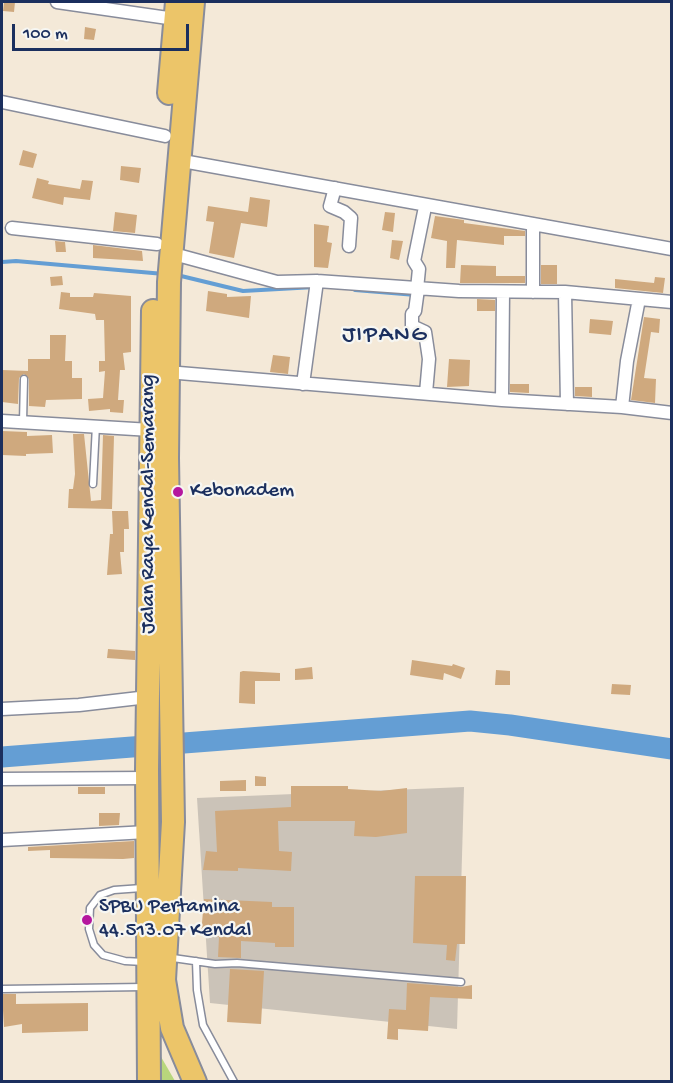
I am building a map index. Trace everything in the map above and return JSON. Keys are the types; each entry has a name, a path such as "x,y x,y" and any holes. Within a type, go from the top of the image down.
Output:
{"highway":[{"name":"Jalan Raya Kendal-Semarang","path":"168,930 172,680 167,372 162,265 177,160 193,2"},
{"name":"Jalan Raya Kendal-Semarang","path":"149,1082 147,774 151,430 162,265 165,136 176,10"},
{"path":"168,930 176,995 183,1022 211,1082"},
{"path":"168,930 164,980 166,1006 178,1047 195,1082"},
{"path":"148,997 158,1039 178,1082"}],"street":[{"path":"57,2 176,10"},
{"path":"2,102 165,136"},
{"path":"177,160 335,188 425,207 672,249"},
{"path":"335,188 330,206 351,218 349,246"},
{"path":"425,207 414,261 419,269 418,293 412,314 412,326 425,332 429,359 426,393"},
{"path":"533,226 533,292"},
{"path":"12,228 162,265 266,281 418,293 503,296 533,292 639,304 672,302"},
{"path":"303,384 317,286"},
{"path":"502,400 503,296"},
{"path":"565,296 564,350 568,378 567,404"},
{"path":"622,406 627,361 639,304"},
{"path":"167,372 502,400 622,406 672,413"},
{"path":"2,421 151,430"},
{"path":"2,709 80,705 149,698"},
{"path":"2,779 147,774"},
{"path":"2,840 147,831"}],"lane":[{"path":"23,422 24,379"},
{"path":"93,484 96,425"},
{"path":"147,888 114,890 100,895 90,908 89,929 94,945 103,955 125,961 147,962"},
{"path":"173,958 461,982"},
{"path":"196,961 197,990 203,1025 234,1082"},
{"path":"2,989 148,997"}],"shaded area":[{"path":"464,787 457,1029 210,1003 197,798"}],"green space":[{"path":"153,1043 175,1081 155,1081"}],"building":[{"path":"4,2 15,2 14,12 3,11"},
{"path":"85,27 96,29 94,40 84,39"},
{"path":"23,150 37,154 33,168 19,165"},
{"path":"121,166 141,168 139,183 120,180"},
{"path":"37,178 49,181 48,184 80,189 82,180 93,181 90,200 64,197 63,205 32,198"},
{"path":"250,197 270,200 267,227 241,223 234,258 209,253 214,222 206,221 208,206 248,212"},
{"path":"115,212 137,215 135,233 113,231"},
{"path":"385,212 395,213 393,232 382,230"},
{"path":"435,216 464,220 464,223 525,231 525,236 504,236 504,245 457,240 455,268 446,268 447,241 431,238"},
{"path":"314,224 329,226 327,242 332,243 328,268 314,267"},
{"path":"392,240 403,241 399,260 390,258"},
{"path":"55,241 65,242 66,252 56,252"},
{"path":"93,245 142,251 143,261 93,258"},
{"path":"461,265 496,266 496,276 525,276 525,283 460,283"},
{"path":"541,265 557,265 557,284 541,284"},
{"path":"62,276 63,285 51,286 50,277"},
{"path":"655,277 665,278 663,293 615,288 615,279 654,283"},
{"path":"208,291 227,294 227,297 251,296 249,318 206,311"},
{"path":"61,292 70,293 70,297 93,297 94,293 131,296 131,352 123,353 125,370 120,370 118,400 124,400 123,413 110,412 110,409 89,411 88,399 103,398 105,371 99,372 99,361 105,361 104,320 96,320 95,314 59,309"},
{"path":"477,299 495,300 495,311 477,311"},
{"path":"644,317 660,319 659,333 651,332 644,378 656,379 655,403 631,400"},
{"path":"590,319 613,321 611,335 589,333"},
{"path":"50,335 66,335 65,361 72,361 72,378 82,378 82,399 46,400 45,407 29,406 29,379 24,374 19,378 18,404 2,402 2,370 28,371 28,359 50,359"},
{"path":"273,355 290,357 288,374 270,372"},
{"path":"449,359 470,360 469,386 447,387"},
{"path":"510,384 529,384 529,393 510,392"},
{"path":"575,387 592,387 592,397 575,396"},
{"path":"2,431 27,432 27,436 52,435 53,453 26,454 26,456 2,455"},
{"path":"73,434 84,434 91,501 101,500 103,435 114,436 112,509 68,508 69,489 73,489 75,474"},
{"path":"112,511 128,511 129,529 124,529 124,552 120,552 122,574 107,575 110,534 113,534"},
{"path":"108,649 135,651 135,660 107,658"},
{"path":"412,660 452,666 453,664 465,668 461,679 444,673 443,680 410,675"},
{"path":"312,667 313,679 295,680 295,669"},
{"path":"496,670 510,671 510,685 495,685"},
{"path":"240,672 280,673 280,681 255,681 255,704 239,703"},
{"path":"612,684 631,685 630,695 611,694"},
{"path":"255,776 266,777 266,786 255,786"},
{"path":"246,780 246,791 220,791 220,781"},
{"path":"291,786 348,786 348,789 381,791 407,788 407,833 376,837 354,836 355,821 278,821 279,851 292,852 291,871 238,868 238,871 203,870 206,851 217,852 215,811 291,807"},
{"path":"78,787 105,787 105,794 78,794"},
{"path":"99,813 120,813 119,825 99,826"},
{"path":"134,841 134,858 50,858 50,850 28,851 28,847"},
{"path":"415,876 466,876 465,944 457,944 455,961 446,960 447,945 413,943"},
{"path":"204,899 272,902 272,907 294,907 294,947 275,947 275,943 241,941 241,958 218,957 219,937 201,935"},
{"path":"230,969 264,971 261,1024 227,1022"},
{"path":"407,983 461,987 472,985 472,999 430,997 428,1031 398,1029 398,1040 387,1039 389,1009 406,1010"},
{"path":"2,994 16,994 16,1004 88,1003 88,1031 22,1033 22,1024 4,1027"}],"waterway":[{"path":"2,262 16,261 164,274"},
{"path":"177,275 243,291 315,287"},
{"path":"355,290 416,295"},
{"path":"2,757 470,721 672,749"}],"place":[{"name":"Kebonadem","path":"178,492"},
{"name":"SPBU Pertamina 44.513.07 Kendal","path":"87,920"}],"district":[{"name":"JIPANG","path":"385,336"}]}
